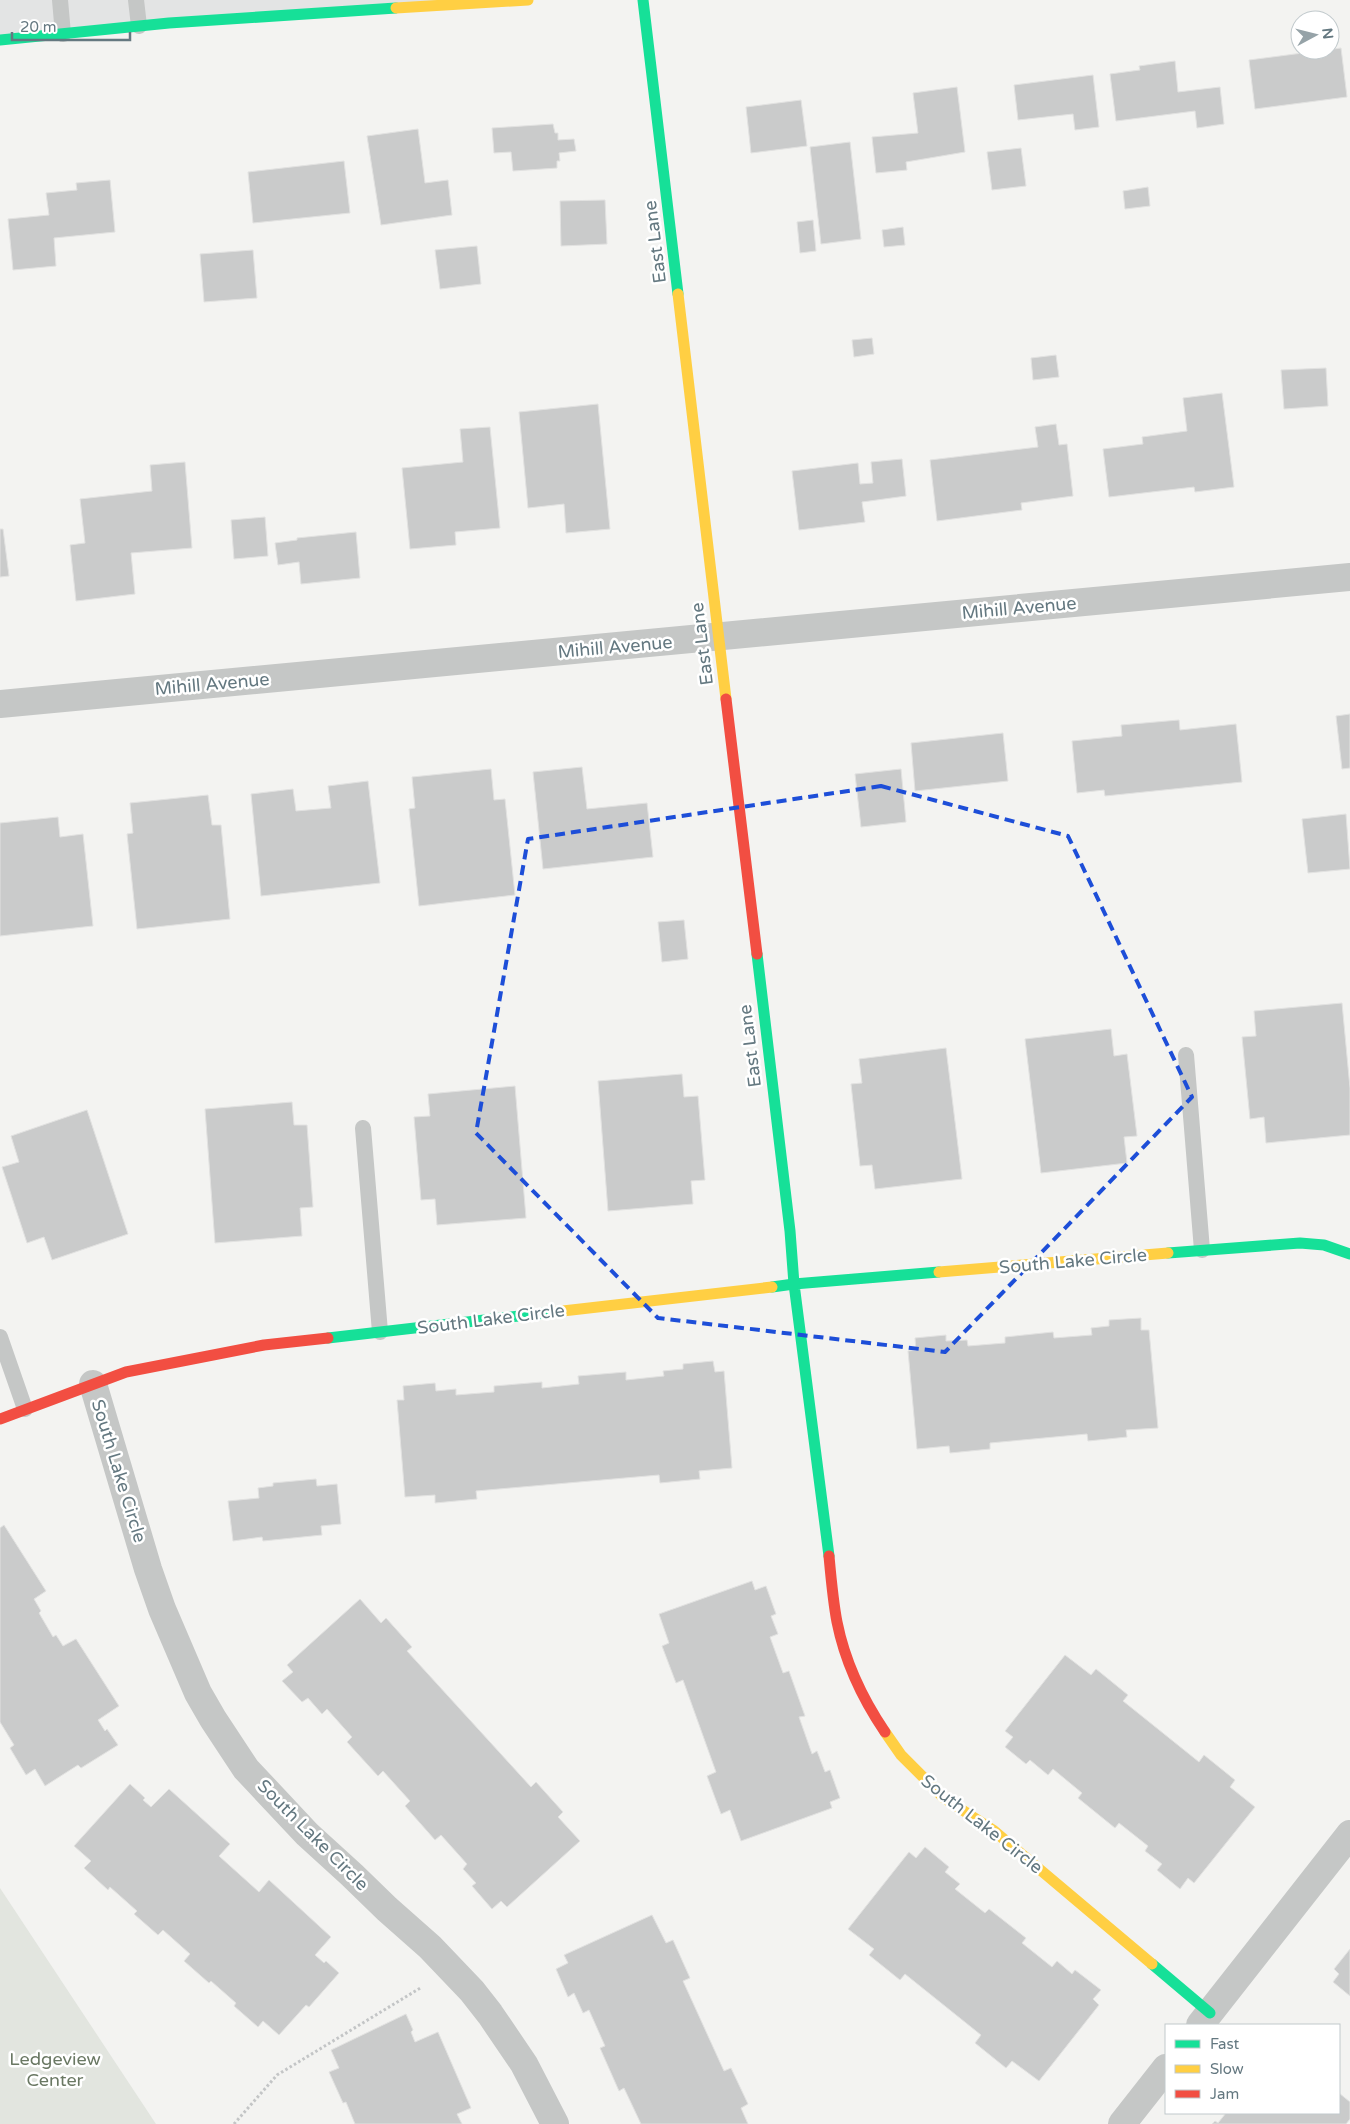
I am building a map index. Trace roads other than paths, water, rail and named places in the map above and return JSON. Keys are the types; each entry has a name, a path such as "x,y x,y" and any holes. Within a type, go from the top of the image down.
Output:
{"street":[{"path":"0,40 139,26 528,0"},
{"name":"East Lane","path":"643,0 790,1232 794,1284"},
{"name":"Mihill Avenue","path":"0,704 1350,577"},
{"name":"South Lake Circle","path":"555,2124 539,2090 508,2039 452,1968 307,1834 246,1769 213,1720 198,1693 162,1609 148,1569 93,1384 126,1372 264,1345 794,1284 1202,1250 1307,1244 1331,1246 1350,1254"},
{"name":"South Lake Circle","path":"794,1284 837,1622 854,1679 883,1732 901,1755 944,1798 993,1830 1205,2019 1350,1834"},
{"path":"0,1419 93,1384"},
{"path":"1122,2124 1165,2069"}],"lane":[{"path":"60,0 63,34"},
{"path":"136,0 139,26"},
{"path":"1186,1055 1202,1250"},
{"path":"362,1128 380,1332"},
{"path":"0,1337 25,1409"}],"park label":[{"name":"Ledgeview Center","path":"55,2069"}]}
